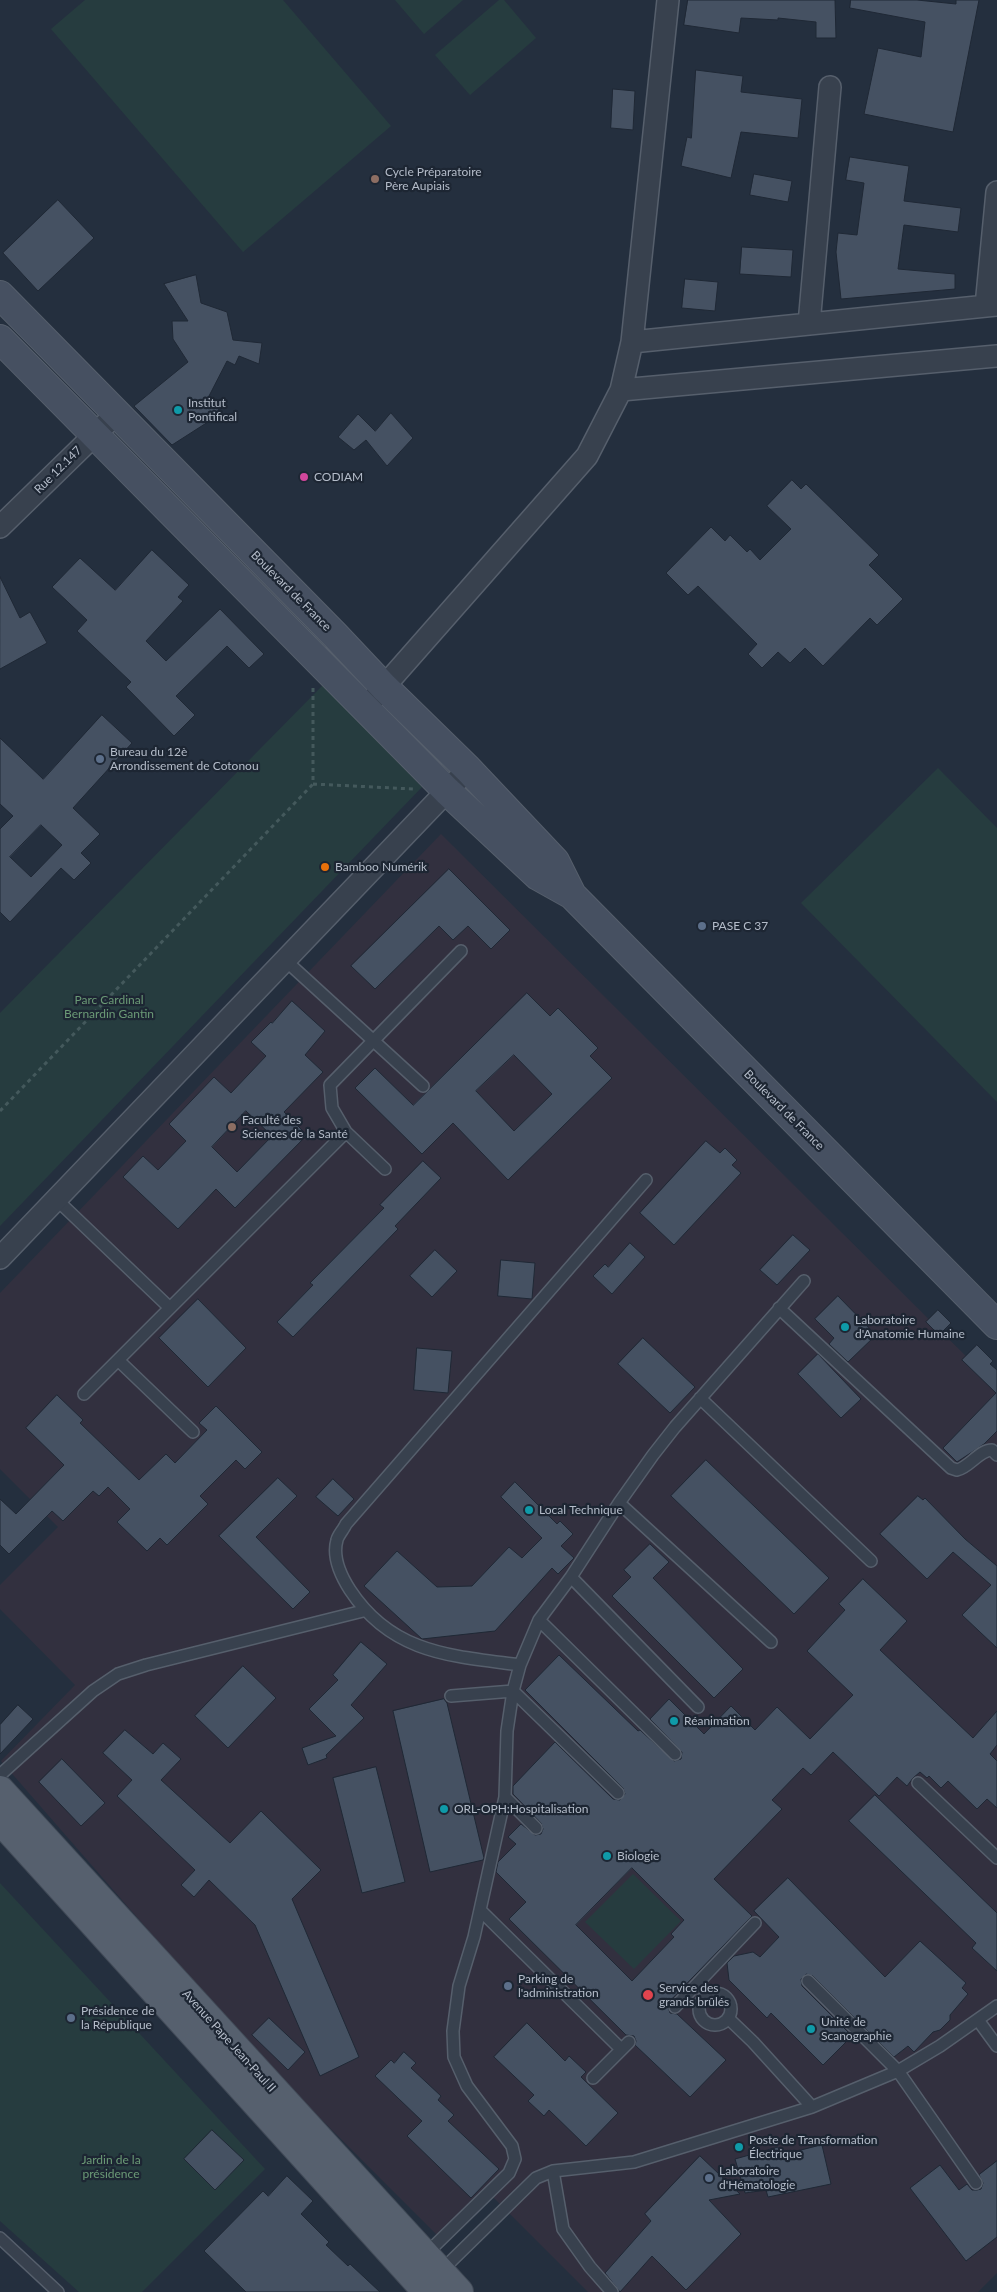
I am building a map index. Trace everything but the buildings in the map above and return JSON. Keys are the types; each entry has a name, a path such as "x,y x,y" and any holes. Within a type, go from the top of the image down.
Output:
{"main road":[{"name":"Avenue Pape Jean-Paul II","path":"0,1790 425,2276"},
{"name":"Avenue Pape Jean-Paul II","path":"0,1820 425,2276 459,2292"}],"street":[{"path":"366,707 588,456 621,390 632,342 668,0"},
{"path":"809,324 830,87"},
{"path":"632,342 992,305 997,192"},
{"name":"Boulevard de France","path":"0,295 384,687 468,769 556,861 572,895"},
{"name":"Boulevard de France","path":"0,339 314,657 366,707 446,791 538,876 572,895 997,1325"},
{"path":"621,390 997,356"},
{"name":"Rue 12.147","path":"0,527 116,414"},
{"path":"0,1258 468,769"}],"lane":[{"path":"385,1169 346,1132 332,1108 330,1085 461,951"},
{"path":"284,960 375,1040 423,1086"},
{"path":"84,1394 346,1132"},
{"path":"520,1665 444,1655 412,1644 363,1611 345,1582 336,1560 337,1540 346,1524 646,1180"},
{"path":"56,1199 170,1308"},
{"path":"425,2276 509,2173 515,2159 512,2146 467,2086 454,2057 453,2031 459,1986 480,1910 505,1797 507,1731 513,1691 520,1665 539,1620 572,1577 653,1454 804,1281"},
{"path":"779,1308 951,1468 957,1470 965,1468 987,1450 992,1450 997,1455"},
{"path":"118,1360 193,1432"},
{"path":"700,1398 872,1561"},
{"path":"619,1503 771,1642"},
{"path":"572,1577 698,1708"},
{"path":"0,1775 93,1690 118,1674 363,1611"},
{"path":"539,1620 675,1754"},
{"path":"451,1696 513,1691 618,1794"},
{"path":"918,1783 997,1858"},
{"path":"505,1797 536,1828"},
{"path":"480,1910 625,2045 593,2078"},
{"path":"675,2007 755,1922"},
{"path":"808,1981 898,2071 976,2183"},
{"path":"696,1985 706,1996"},
{"path":"710,1993 720,1993 729,1999 732,2009 729,2019 721,2025 710,2025 702,2019 699,2009 702,1999 710,1993"},
{"path":"425,2276 536,2178 553,2171 634,2162 812,2107 898,2071 940,2046 997,2006"},
{"path":"729,2019 753,2042 812,2107"},
{"path":"978,2020 997,2046"},
{"path":"553,2171 563,2229 590,2268 612,2292"},
{"path":"2,2244 58,2292"}],"path":[{"path":"0,1111 312,784 314,657"},
{"path":"312,784 446,791"}],"shaded area":[{"path":"441,834 997,1387 997,2273 978,2292 588,2292 488,2192 441,2239 256,2054 1,1761 75,1685 0,1609 0,1585 58,1527 0,1469 0,1293"}],"green space":[{"path":"85,0 283,0 391,126 243,252 51,29"},
{"path":"395,0 463,0 424,34"},
{"path":"499,0 504,0 536,38 470,95 435,55"},
{"name":"Parc Cardinal Bernardin Gantin","path":"323,685 422,787 0,1226 0,1013"},
{"path":"938,768 997,828 997,1102 801,903"},
{"path":"633,1874 681,1921 634,1969 585,1922"},
{"name":"Jardin de la présidence","path":"0,1883 265,2169 142,2292 79,2292 0,2221"}],"place":[{"name":"Cycle Préparatoire Père Aupiais","path":"375,179"},
{"name":"Institut Pontifical","path":"178,410"},
{"name":"CODIAM","path":"304,477"},
{"name":"Bureau du 12è Arrondissement de Cotonou","path":"100,759"},
{"name":"Bamboo Numérik","path":"325,867"},
{"name":"PASE C 37","path":"702,926"},
{"name":"Faculté des Sciences de la Santé","path":"232,1127"},
{"name":"Laboratoire d'Anatomie Humaine","path":"845,1327"},
{"name":"Local Technique","path":"529,1510"},
{"name":"Réanimation","path":"674,1721"},
{"name":"ORL-OPH:Hospitalisation","path":"444,1809"},
{"name":"Biologie","path":"607,1856"},
{"name":"Parking de l'administration","path":"508,1986"},
{"name":"Service des grands brûlés","path":"648,1995"},
{"name":"Présidence de la République","path":"71,2018"},
{"name":"Unité de Scanographie","path":"811,2029"},
{"name":"Poste de Transformation Électrique","path":"739,2147"},
{"name":"Laboratoire d'Hématologie","path":"709,2178"}]}
